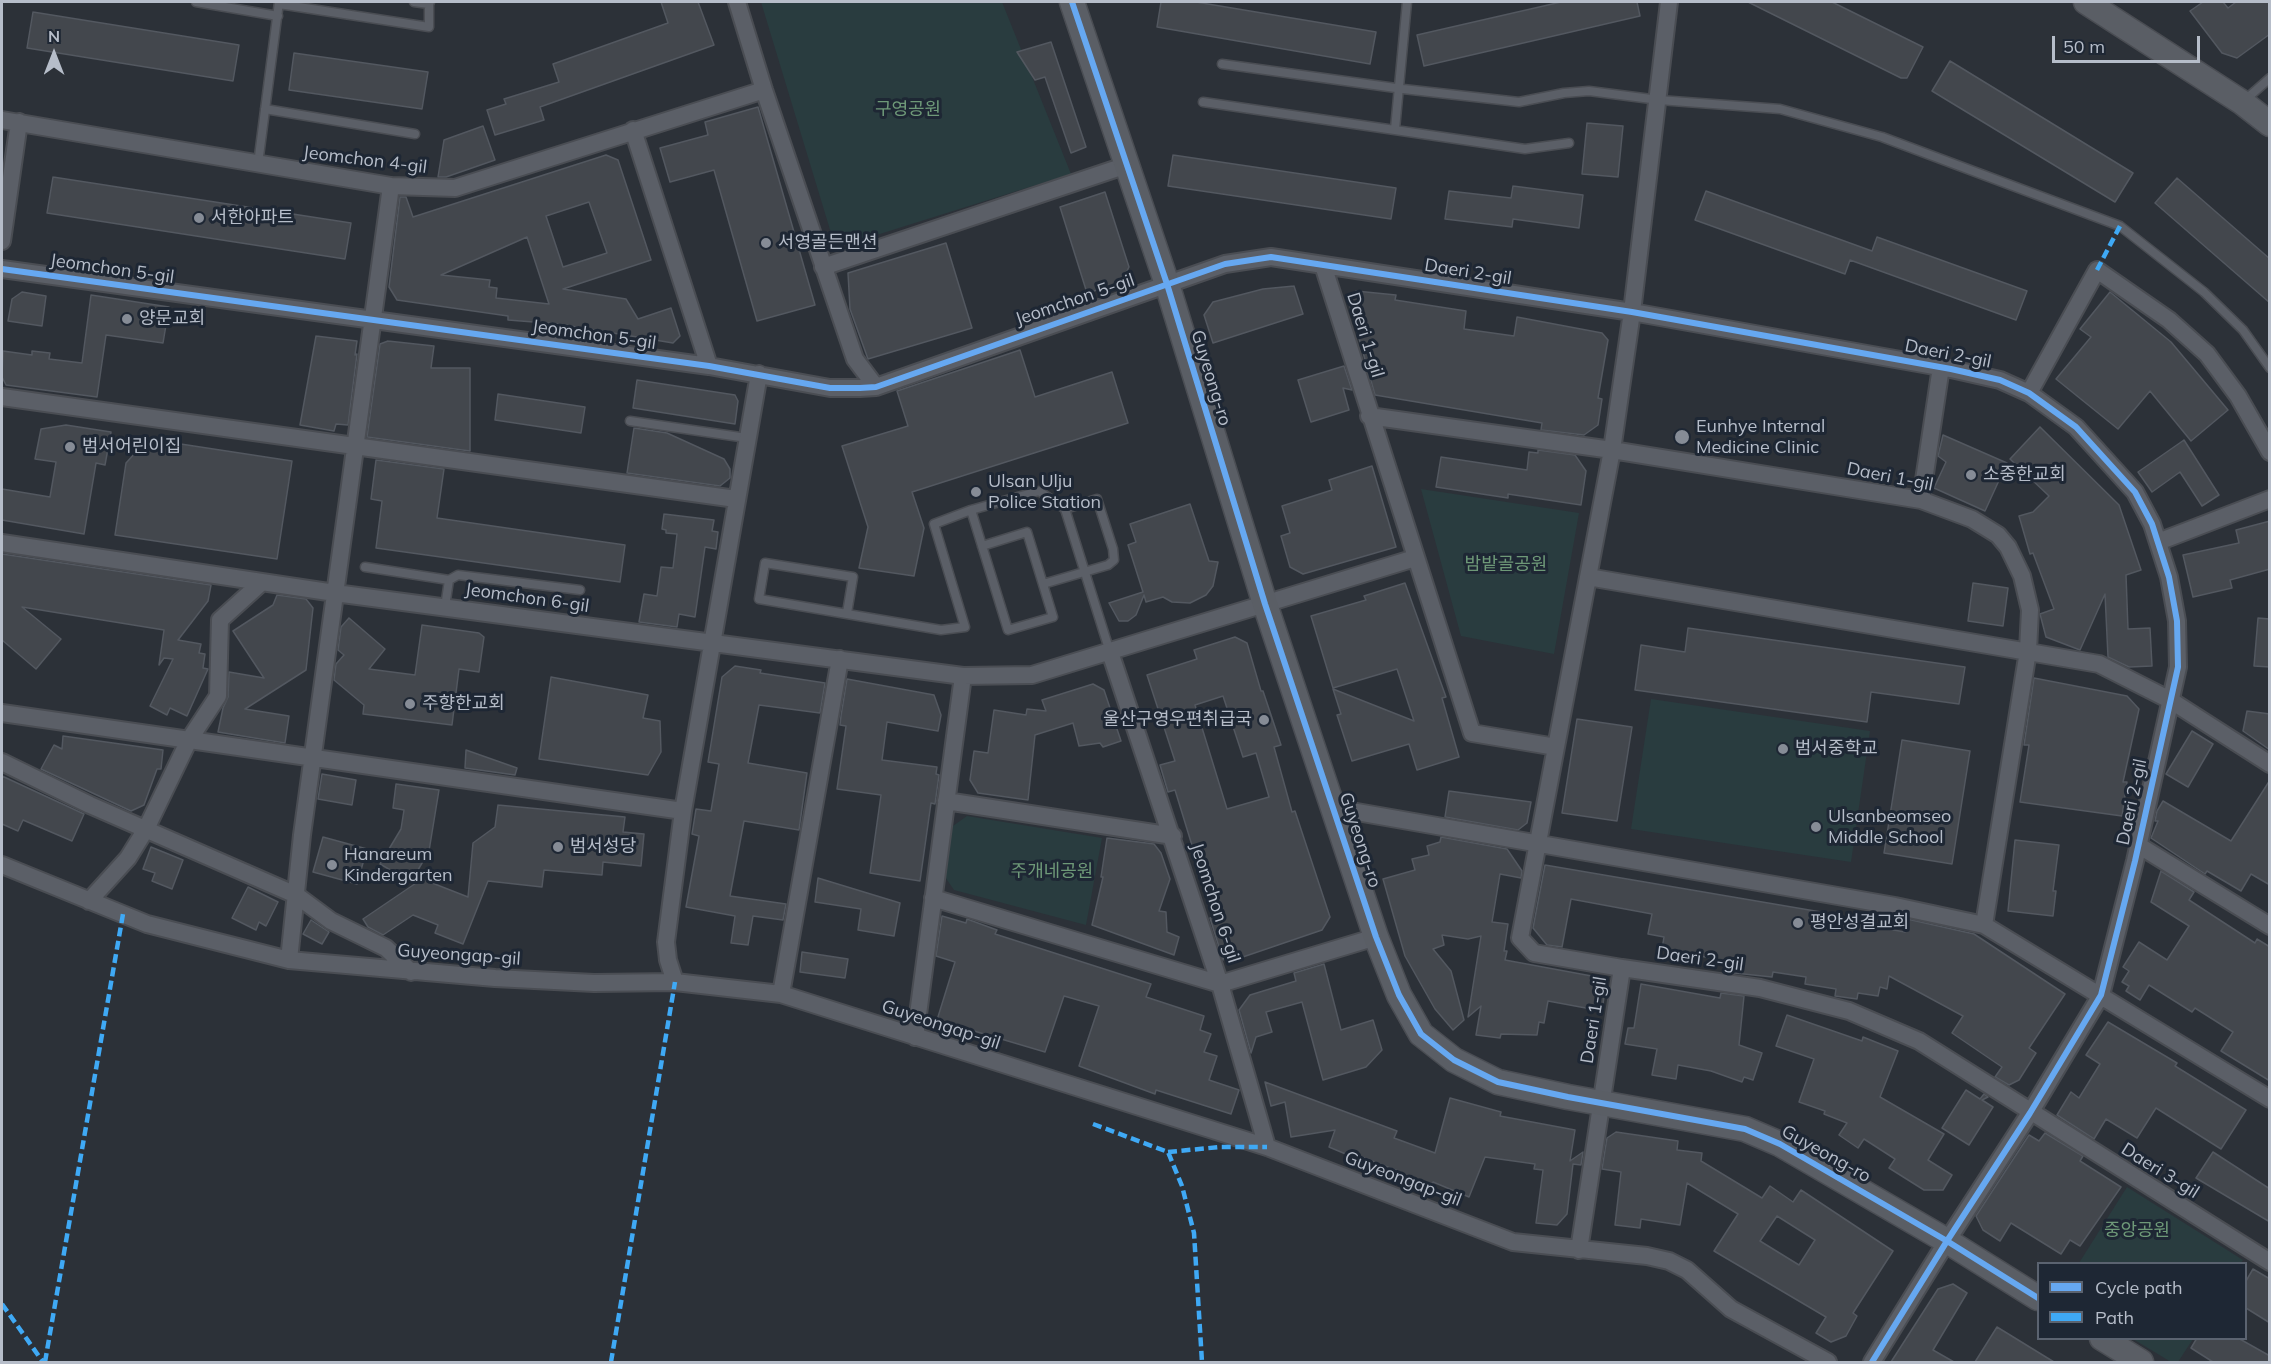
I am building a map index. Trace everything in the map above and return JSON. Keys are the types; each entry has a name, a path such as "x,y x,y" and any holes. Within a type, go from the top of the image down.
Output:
{"main road":[{"name":"Guyeong-ro","path":"1072,2 1167,284 1265,604 1376,937 1399,995 1421,1034 1454,1060 1498,1082 1745,1129 1780,1144 1947,1241 2037,1297"},
{"path":"2086,2 2243,103 2270,124"},
{"path":"2105,1340 2140,1362"}],"street":[{"path":"737,2 764,90 855,358 876,387"},
{"name":"Daeri 1-gil","path":"1579,1250 1622,968 1534,953 1520,938 1612,450 1659,100 1669,2"},
{"name":"Jeomchon 4-gil","path":"2,120 391,186 455,188 764,90"},
{"path":"2,241 19,122"},
{"path":"633,130 709,366"},
{"path":"823,267 1127,165"},
{"path":"289,960 313,758 391,186"},
{"name":"Daeri 2-gil","path":"1167,284 1225,264 1271,257 1632,312 1941,367 2000,380 2029,393 2076,427 2135,492 2158,542 2169,577 2177,621 2178,667 2101,995 2030,1113 1947,1241"},
{"name":"Daeri 1-gil","path":"1323,265 1369,416 1472,733 1556,747"},
{"name":"Jeomchon 5-gil","path":"2,269 709,366 830,388 876,387 1167,284"},
{"path":"2029,393 2097,270 2169,320 2206,354 2238,396 2270,452"},
{"path":"1921,500 1941,367"},
{"path":"675,982 668,960 666,942 683,811 759,374"},
{"path":"2,397 736,499"},
{"name":"Daeri 1-gil","path":"1369,416 1612,450 1921,500 1972,519 1998,535 2008,547 2022,576 2030,610 2028,651"},
{"path":"2158,542 2270,499"},
{"name":"Jeomchon 6-gil","path":"2,543 335,593 963,676 1032,675 1265,604"},
{"path":"1265,604 1416,558"},
{"path":"1588,577 2099,664 2170,700 2270,764"},
{"path":"89,901 128,858 146,829 189,740 218,696 220,620 261,582"},
{"path":"1984,925 2028,651"},
{"name":"Jeomchon 6-gil","path":"1110,652 1173,836 1220,984"},
{"path":"781,994 840,659"},
{"path":"915,1037 963,676"},
{"path":"2,713 683,811"},
{"path":"2,762 296,895 331,921 386,948 411,972"},
{"path":"946,801 1173,836"},
{"path":"1334,808 1883,904 1984,925 2270,1100"},
{"path":"2138,845 2270,926"},
{"name":"Guyeongap-gil","path":"2,865 147,924 289,960 411,972 594,982 675,982 781,994 1267,1147 1513,1242 1647,1256 1669,1261 1687,1270 1731,1309 1828,1362"},
{"name":"Jeomchon 6-gil","path":"933,898 1220,984"},
{"path":"1267,1147 1220,984 1376,937"},
{"name":"Daeri 2-gil","path":"1622,968 1760,988 1849,1011 1919,1041 2030,1113"},
{"name":"Daeri 3-gil","path":"2030,1113 2270,1262"},
{"path":"1872,1362 1947,1241"}],"lane":[{"path":"196,2 278,16"},
{"path":"258,164 279,3 429,27 430,3 414,2"},
{"path":"1395,129 1407,2"},
{"path":"1222,64 1400,89 1519,102 1564,93 1589,91 1659,100 1780,109 1882,137 2120,226 2212,300 2243,330 2270,368"},
{"path":"2243,103 2270,78"},
{"path":"1203,102 1525,149 1569,143"},
{"path":"265,109 415,134"},
{"path":"630,421 747,438"},
{"path":"847,613 853,577 765,563 759,599 941,630 965,627 934,524 971,510 1039,491 1065,509 1110,652"},
{"path":"1043,584 1108,565 1114,560 1113,549 1097,499 1065,509"},
{"path":"971,510 982,546 1008,630 1053,617 1027,532 982,546"},
{"path":"365,567 449,580 458,574 580,590"},
{"path":"445,607 449,580"}],"green space":[{"name":"구영공원","path":"761,2 1002,2 1071,174 851,243 831,233"},
{"name":"밤밭골공원","path":"1421,489 1579,513 1554,654 1461,636"},
{"path":"1651,699 1870,731 1851,862 1631,829"},
{"name":"주개네공원","path":"967,816 1102,838 1086,925 954,890 943,874 953,826"},
{"name":"중앙공원","path":"2127,1187 2243,1260 2242,1262 2080,1262"},
{"path":"2135,1340 2192,1340 2178,1362 2171,1362"}],"building":[{"path":"661,2 698,2 714,45 540,107 544,120 495,135 487,110 506,104 504,99 559,82 553,64 668,23"},
{"path":"1161,2 1196,2 1376,32 1370,64 1157,27"},
{"path":"1561,2 1637,2 1640,16 1424,66 1417,35"},
{"path":"1748,2 1832,2 1923,47 1907,78 1901,78"},
{"path":"2203,2 2223,2 2228,8 2236,2 2270,2 2270,34 2237,58 2222,53 2190,11"},
{"path":"33,12 239,45 233,81 27,48"},
{"path":"1051,42 1086,147 1071,153 1045,77 1035,80 1017,52"},
{"path":"294,53 428,72 422,109 289,90"},
{"path":"1950,61 2133,173 2115,202 1932,91"},
{"name":"서영골든맨션","path":"758,107 815,305 757,321 714,170 670,182 660,148 708,135 705,122"},
{"path":"1587,123 1623,126 1618,177 1582,174"},
{"path":"483,126 495,160 446,177 438,177 444,140"},
{"path":"606,155 618,160 651,260 563,289 626,299 638,319 671,308 680,336 673,343 559,324 508,320 508,316 397,300 389,287 400,197 406,197 413,217","holes":["589,202 607,253 563,267 546,216","527,237 549,304 496,298 497,288 489,287 490,280 441,275"]},
{"path":"1173,155 1396,188 1391,219 1168,186"},
{"name":"서한아파트","path":"53,177 351,223 345,259 47,213"},
{"path":"2177,178 2270,259 2270,303 2155,203"},
{"path":"1513,186 1583,195 1579,228 1513,219 1512,227 1445,219 1449,191 1511,198"},
{"path":"1706,191 1872,251 1877,237 2027,291 2016,320 1850,260 1845,274 1695,220"},
{"path":"1105,192 1129,267 1121,283 1087,293 1060,207"},
{"path":"946,243 972,328 868,359 850,309 848,273"},
{"path":"1294,286 1303,314 1213,343 1204,315 1213,302 1263,289"},
{"path":"1356,291 1396,295 1395,300 1466,311 1464,329 1514,336 1517,317 1602,333 1608,340 1598,398 1602,399 1598,425 1584,435 1541,430 1542,423 1375,395 1348,299"},
{"path":"22,292 46,296 42,326 8,321 12,299"},
{"path":"2110,292 2171,342 2228,410 2191,441 2150,391 2118,429 2056,379 2091,337 2080,329"},
{"path":"91,295 169,307 163,343 106,335 97,397 6,385 2,377 3,351 32,355 32,351 50,353 49,359 82,363"},
{"path":"316,336 357,341 348,425 336,424 334,431 300,425"},
{"path":"388,341 434,346 431,368 470,368 470,451 367,437 380,344"},
{"path":"1020,350 1035,397 1112,372 1128,423 912,492 924,528 914,576 859,568 868,527 842,446 908,426 897,391"},
{"path":"1344,366 1352,390 1343,388 1349,410 1311,422 1298,380"},
{"path":"637,380 735,395 738,401 735,424 633,408"},
{"path":"498,394 585,407 581,433 495,420"},
{"path":"66,425 111,432 105,465 96,463 84,534 2,520 2,489 50,497 56,462 35,459 41,429"},
{"path":"2040,427 2119,505 2141,570 2126,575 2128,629 2150,628 2152,666 2129,667 2108,657 2105,594 2080,650 2046,637 2040,614 2054,609 2033,553 2030,554 2019,516 2033,512 2049,496 2010,459"},
{"path":"634,428 667,433 724,459 730,469 730,478 720,486 627,473"},
{"name":"소중한교회","path":"1943,435 2007,463 1985,511 1934,488 1946,462 1938,456"},
{"path":"148,439 292,461 277,559 115,535 126,463"},
{"path":"2184,440 2219,495 2202,506 2180,472 2152,492 2138,472"},
{"path":"1538,450 1575,455 1586,471 1581,505 1508,494 1508,498 1436,487 1441,457 1527,470 1529,452 1538,453"},
{"path":"376,460 444,469 437,518 625,545 620,582 376,548 382,501 371,499"},
{"path":"1372,466 1396,547 1303,574 1290,567 1281,536 1290,533 1282,506 1332,490 1329,480"},
{"path":"1190,504 1209,561 1218,562 1213,586 1206,595 1190,603 1172,602 1163,597 1146,602 1144,595 1136,615 1128,621 1119,621 1109,603 1143,592 1128,545 1136,542 1130,524"},
{"path":"664,514 714,520 712,531 718,532 716,549 705,547 695,617 679,614 677,627 639,622 644,594 657,596 661,567 673,568 677,534 666,533 666,530 662,529"},
{"path":"2270,521 2270,569 2230,580 2232,588 2193,597 2183,555 2239,543 2236,530"},
{"path":"2,554 211,585 208,601 178,640 201,644 199,653 205,654 203,668 208,669 187,716 170,708 167,715 150,706 173,659 164,658 159,665 164,630 22,607 61,639 36,669 2,640"},
{"path":"1405,583 1446,697 1442,698 1459,757 1417,770 1409,744 1352,761 1337,715 1341,714 1333,689 1414,721 1397,669 1333,688 1311,616 1366,600 1364,596"},
{"path":"1973,583 2008,588 2003,626 1968,621"},
{"path":"277,595 306,599 313,608 306,670 245,709 289,716 285,743 218,732 228,697 229,672 264,678 233,631 273,605"},
{"path":"349,618 385,649 369,669 415,675 422,625 479,633 484,637 479,672 459,669 452,725 363,714 364,705 334,680 336,664 344,655 338,650 341,627"},
{"path":"2258,618 2270,619 2270,667 2254,666"},
{"path":"1688,628 1965,667 1959,704 1871,692 1867,722 1635,690 1641,645 1685,652"},
{"path":"1235,637 1247,643 1261,691 1263,691 1281,745 1274,747 1292,812 1295,811 1330,917 1322,930 1234,960 1232,954 1224,956 1223,960 1210,918 1214,917 1175,790 1168,792 1160,765 1175,761 1147,675 1197,659 1194,650","holes":["1223,696 1243,757 1256,753 1269,797 1227,809 1195,705"]},
{"path":"735,666 761,670 760,673 825,683 820,713 759,705 748,763 807,773 799,830 744,821 730,896 786,904 783,920 753,916 748,945 731,943 735,916 686,907 699,836 692,834 696,809 711,811 719,764 708,762 722,677"},
{"path":"551,677 648,695 643,718 660,721 661,752 648,775 539,759"},
{"path":"2034,678 2127,696 2139,709 2123,782 2127,782 2122,816 2020,802 2029,745 2024,745"},
{"path":"847,679 934,695 941,715 938,731 887,722 882,760 937,767 936,774 939,775 935,804 931,803 920,881 870,873 881,795 837,789 846,726 840,725"},
{"path":"1093,684 1104,690 1121,741 1103,747 1100,743 1079,746 1073,723 1035,735 1028,800 978,793 970,780 974,751 988,753 994,710 1026,715 1027,709 1046,711 1042,700"},
{"path":"2247,711 2270,714 2270,750 2243,731"},
{"path":"1577,719 1632,727 1617,821 1562,813"},
{"path":"2192,731 2213,744 2188,787 2166,774"},
{"path":"63,736 163,750 161,769 157,769 144,805 131,811 41,769 54,745 62,749"},
{"path":"1902,740 1970,751 1952,864 1884,853"},
{"path":"466,750 517,768 515,775 465,768"},
{"path":"322,774 356,780 352,805 318,799"},
{"path":"2,776 84,814 72,841 23,820 18,831 2,824"},
{"path":"2270,780 2270,885 2251,874 2241,891 2207,871 2205,874 2151,838 2158,821 2155,821 2157,811 2163,801 2231,841"},
{"path":"396,784 439,790 429,851 411,882 380,864 401,829 404,810 393,808"},
{"path":"1449,791 1531,802 1527,823 1518,830 1445,817"},
{"name":"범서성당","path":"498,805 625,817 623,832 644,834 641,866 603,862 602,875 544,870 542,887 488,881 463,944 435,933 438,925 413,915 383,935 368,927 363,919 422,879 468,897 473,843 495,827"},
{"path":"323,837 367,849 357,884 313,872"},
{"path":"1441,837 1507,849 1522,871 1521,878 1500,874 1492,922 1508,924 1505,960 1597,977 1605,990 1602,1011 1548,1001 1544,1023 1539,1022 1537,1035 1501,1034 1500,1038 1476,1035 1481,1006 1468,1017 1481,936 1468,939 1442,935 1444,945 1433,949 1451,971 1464,1020 1453,1030 1435,1009 1405,956 1383,879 1415,870 1412,859 1429,855 1427,846 1440,842"},
{"path":"1107,838 1154,844 1161,853 1170,879 1159,911 1166,912 1167,932 1179,937 1174,955 1092,925 1103,877 1101,877"},
{"path":"2015,840 2059,845 2053,891 2056,891 2053,916 2008,911"},
{"path":"151,847 183,860 172,889 152,881 155,873 143,869"},
{"path":"1545,865 1821,912 1820,917 1905,932 1907,919 1974,934 2065,994 2029,1048 2036,1053 2019,1080 2009,1085 1995,1077 2002,1067 1952,1033 1963,1016 1889,976 1887,989 1880,987 1878,996 1858,993 1857,999 1835,996 1836,989 1805,984 1806,977 1773,972 1772,977 1725,972 1727,961 1662,949 1664,937 1648,934 1652,914 1571,899 1562,947 1547,945 1533,928"},
{"path":"2161,871 2194,892 2189,900 2255,943 2257,939 2270,947 2270,1081 2221,1051 2233,1032 2195,1008 2192,1012 2149,985 2140,1000 2126,991 2129,986 2122,982 2129,971 2123,967 2139,942 2167,960 2189,926 2151,902"},
{"path":"818,878 900,903 894,936 858,930 861,909 815,902"},
{"path":"248,887 278,902 266,926 259,922 256,930 232,918"},
{"path":"942,916 966,923 967,919 997,930 995,934 1151,984 1146,997 1204,1016 1200,1030 1211,1034 1204,1052 1217,1056 1209,1080 1239,1090 1231,1114 1156,1090 1155,1094 1079,1066 1099,1006 1064,996 1045,1052 937,1020 955,962 936,956"},
{"path":"311,920 329,932 322,944 303,934"},
{"path":"802,952 848,959 845,978 800,972"},
{"path":"1324,964 1341,1030 1373,1020 1382,1050 1366,1067 1323,1080 1302,1002 1266,1012 1272,1032 1256,1037 1251,1053 1239,1010 1250,995 1296,981 1294,973"},
{"path":"1641,984 1720,998 1721,993 1744,996 1739,1045 1762,1053 1753,1080 1744,1077 1742,1082 1711,1071 1678,1065 1676,1079 1652,1075 1657,1049 1625,1044 1628,1028 1634,1028"},
{"path":"1787,1015 1862,1041 1863,1037 1898,1051 1880,1097 1944,1134 1928,1160 1952,1175 1943,1190 1924,1190 1889,1168 1895,1159 1864,1139 1858,1148 1839,1135 1847,1123 1824,1114 1825,1111 1799,1102 1814,1059 1776,1046"},
{"path":"2108,1022 2177,1063 2175,1066 2246,1110 2221,1149 2156,1108 2137,1138 2106,1119 2094,1139 2057,1115 2071,1092 2079,1098 2100,1064 2086,1055"},
{"path":"1265,1082 1397,1131 1394,1138 1435,1153 1450,1098 1501,1112 1500,1116 1575,1130 1570,1161 1583,1152 1581,1165 1573,1164 1567,1214 1557,1225 1536,1223 1543,1170 1534,1169 1535,1164 1485,1157 1469,1197 1433,1182 1431,1188 1396,1175 1398,1171 1349,1152 1348,1155 1329,1147 1335,1130 1291,1137 1285,1102 1271,1106"},
{"path":"1966,1090 1980,1099 1984,1094 1988,1097 1982,1100 1993,1107 1969,1145 1942,1128"},
{"path":"1616,1132 1678,1141 1677,1150 1702,1153 1701,1161 1762,1198 1770,1186 1793,1202 1801,1190 1893,1251 1853,1313 1857,1316 1846,1336 1831,1342 1816,1333 1826,1317 1714,1251 1738,1214 1687,1183 1680,1225 1641,1219 1640,1228 1615,1225 1621,1172 1602,1169 1607,1138","holes":["1777,1216 1815,1240 1799,1265 1760,1241"]},
{"path":"2045,1133 2083,1156 2080,1161 2121,1187 2080,1246 2070,1240 2061,1254 2011,1223 2000,1241 1983,1230 1976,1216 2029,1135 2039,1141"},
{"path":"2213,1152 2270,1189 2270,1222 2196,1178"},
{"path":"2253,1269 2270,1279 2270,1323 2247,1309 2247,1279"},
{"path":"1953,1284 1967,1293 1933,1350 1954,1362 1891,1362 1938,1289"},
{"path":"1997,1327 2054,1362 1975,1362"},
{"path":"2196,1340 2242,1340 2270,1356 2270,1362 2213,1362 2191,1348"}],"marked path":[{"path":"2097,270 2120,226"},
{"path":"45,1362 123,914"},
{"path":"611,1362 675,982"},
{"path":"1093,1124 1168,1152 1182,1186 1194,1233 1202,1362"},
{"path":"1168,1152 1220,1147 1267,1147"},
{"path":"2,1304 43,1362"}],"cycle path":[{"path":"1072,2 1167,284 1265,604 1376,937 1399,995 1421,1034 1454,1060 1498,1082 1745,1129 1780,1144 1947,1241 2037,1297"},
{"path":"2,269 709,366 830,388 860,388 876,387 1225,264 1271,257 1632,312 1951,369 2000,380 2029,393 2076,427 2135,492 2152,524 2169,577 2177,621 2178,667 2135,861 2101,995 2030,1113 1872,1362"}],"place":[{"name":"서한아파트","path":"199,218"},
{"name":"서영골든맨션","path":"766,243"},
{"name":"양문교회","path":"127,319"},
{"name":"Eunhye Internal Medicine Clinic","path":"1682,437"},
{"name":"범서어린이집","path":"70,447"},
{"name":"소중한교회","path":"1971,475"},
{"name":"Ulsan Ulju Police Station","path":"976,492"},
{"name":"주향한교회","path":"410,704"},
{"name":"울산구영우편취급국","path":"1264,720"},
{"name":"범서중학교","path":"1783,749"},
{"name":"Ulsanbeomseo Middle School","path":"1816,827"},
{"name":"범서성당","path":"558,847"},
{"name":"Hanareum Kindergarten","path":"332,865"},
{"name":"평안성결교회","path":"1798,923"}]}
